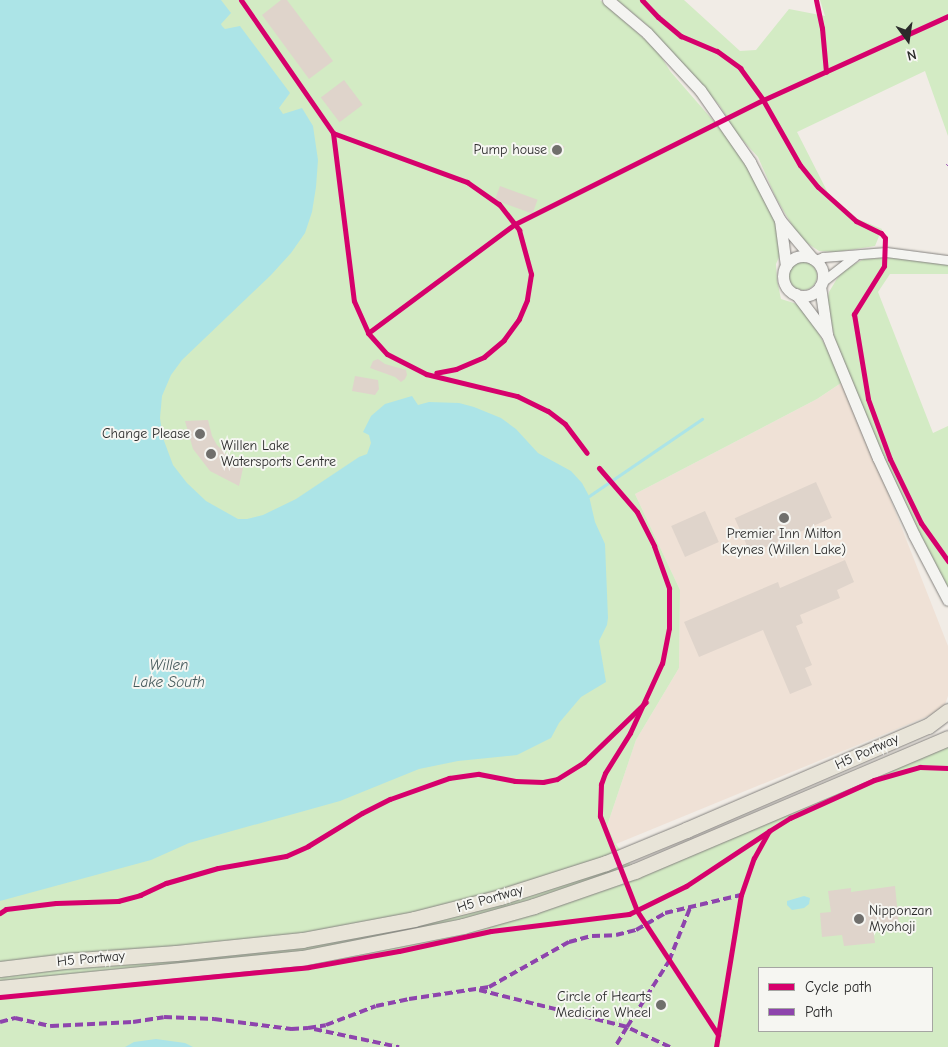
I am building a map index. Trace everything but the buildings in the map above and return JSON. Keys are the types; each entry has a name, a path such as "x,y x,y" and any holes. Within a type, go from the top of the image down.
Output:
{"main road":[{"name":"H5 Portway","path":"0,969 65,960 247,946 356,930 414,919 485,902 626,855 928,726 948,712"},
{"name":"H5 Portway","path":"0,988 66,980 249,965 358,948 424,935 505,915 635,871 948,738"}],"street":[{"path":"608,0 647,34 712,106 750,162 780,220 814,259 823,273 821,284 827,335"},
{"path":"780,220 786,266 784,275 786,284 796,294 827,335 878,458 914,535 948,600"},
{"path":"786,266 800,256 814,259 886,252 948,260"},
{"path":"796,294 810,294 855,256"}],"shaded area":[{"path":"844,381 948,646 948,696 943,710 616,844 607,826 636,740 679,668 680,590 635,494 817,399"}],"green space":[{"path":"0,0 600,0 657,50 670,71 730,140 765,197 776,224 780,255 776,264 777,280 781,299 797,304 808,314 843,378 827,302 829,292 838,277 849,267 864,259 922,256 948,260 948,274 890,274 878,292 933,433 948,426 948,594 844,381 817,399 635,494 680,590 679,668 636,740 607,826 616,844 635,871 948,738 948,1047 0,1047"},
{"path":"617,0 684,0 740,51 756,50 789,9 825,16 820,0 948,0 948,136 925,71 797,132 828,193 858,219 882,229 875,246 836,252 819,251 807,243 795,230 776,198 758,157 736,133 720,106 647,25"},
{"path":"803,262 813,266 817,276 813,286 803,290 793,286 789,276 793,266"}],"water":[{"name":"Willen Lake South","path":"0,0 221,0 231,13 221,24 222,26 225,29 240,26 290,93 279,108 283,114 302,108 313,126 318,160 316,187 312,212 305,233 291,253 271,275 182,360 171,375 162,396 160,418 163,438 173,465 187,483 206,501 238,519 247,519 263,515 296,499 359,457 367,454 371,443 369,435 363,432 371,416 385,404 412,396 418,405 429,402 459,403 501,418 516,429 538,453 571,471 582,483 589,496 595,522 605,544 608,618 607,625 599,641 606,682 581,697 559,723 551,738 517,755 458,761 419,769 340,801 189,843 151,860 0,901"},
{"path":"804,896 810,898 809,904 804,908 792,910 787,905 787,901"},
{"path":"156,1039 185,1043 193,1047 125,1047 134,1042"}],"waterway":[{"path":"589,496 702,419"}],"marked path":[{"path":"0,1022 15,1018 51,1026 133,1022 164,1017 214,1019 291,1029 326,1025 376,1006 489,987 569,942 592,936 616,935 636,930 665,913 741,895"},
{"path":"670,1047 627,1027 669,961 690,908"},
{"path":"479,990 627,1027 615,1047"},
{"path":"314,1029 399,1047"}],"cycle path":[{"path":"241,0 333,133 354,301 368,333 387,354 426,374 517,396 548,411 565,424 587,453"},
{"path":"642,0 658,17 681,36 717,51 740,68 763,100 800,165 818,187 856,221 881,233 885,238 884,266 854,314 868,399 890,459 921,523 948,561"},
{"path":"816,0 822,28 826,72"},
{"path":"368,333 515,224 763,100 948,16"},
{"path":"333,133 467,182 499,204 519,230 531,274 527,300 519,319 504,340 484,357 456,369 436,373"},
{"path":"599,468 637,512 654,546 669,588 669,628 662,663 630,733 605,773 601,784 600,816 637,911 718,1035"},
{"path":"0,913 6,909 56,903 118,901 140,895 166,883 218,868 286,856 308,846 362,813 390,799 449,778 479,774 515,781 543,782 557,779 584,762 646,702"},
{"path":"716,1047 741,895 754,858 769,831 790,818 874,780 920,767 948,768"},
{"path":"0,997 309,967 399,951 491,931 629,914 686,886 769,831"}],"place":[{"name":"Pump house","path":"557,150"},
{"name":"Change Please","path":"200,434"},
{"name":"Willen Lake Watersports Centre","path":"211,454"},
{"name":"Premier Inn Milton Keynes (Willen Lake)","path":"784,518"},
{"name":"Nipponzan Myohoji","path":"859,919"},
{"name":"Circle of Hearts Medicine Wheel","path":"661,1005"}]}
